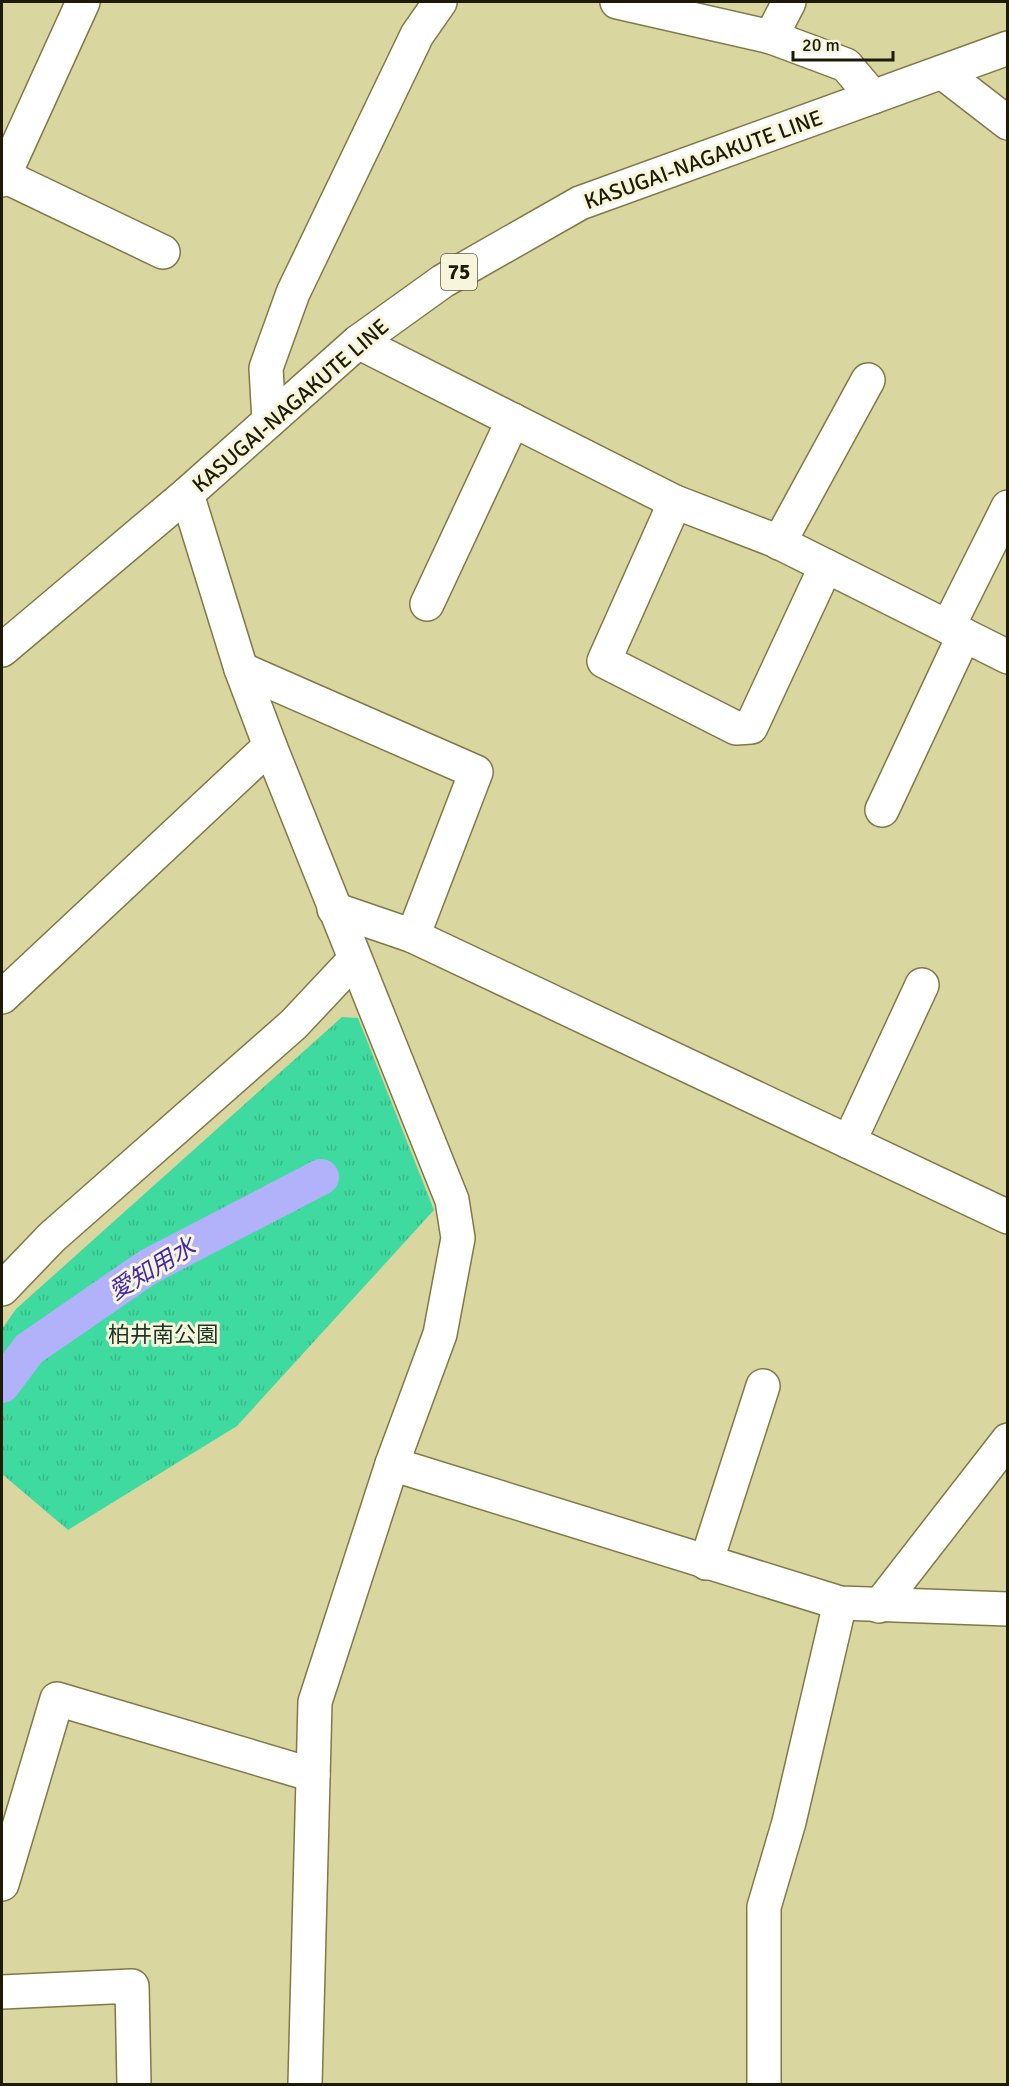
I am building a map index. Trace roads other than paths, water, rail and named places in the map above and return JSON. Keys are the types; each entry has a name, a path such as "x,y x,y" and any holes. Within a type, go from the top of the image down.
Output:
{"street":[{"path":"83,2 2,177 163,252"},
{"path":"269,421 266,368 293,293 417,35 440,2"},
{"path":"617,2 771,38 846,65 873,97"},
{"path":"771,38 789,2"},
{"name":"KASUGAI-NAGAKUTE LINE","path":"2,650 187,494 358,342 443,281 580,203 1008,48"},
{"path":"942,72 1008,123"},
{"path":"358,342 675,502 779,543 1008,657"},
{"path":"779,543 868,380"},
{"path":"427,604 513,420"},
{"path":"187,494 241,669 354,960 452,1200 458,1238 440,1334 392,1464 315,1702 305,2085"},
{"path":"675,502 604,661 736,728 751,727 826,566"},
{"path":"882,810 1008,507"},
{"path":"241,669 476,772 413,936"},
{"path":"2,997 270,746"},
{"path":"334,909 413,936 1008,1216"},
{"path":"2,1289 52,1237 294,1024 354,960"},
{"path":"849,1142 922,985"},
{"path":"706,1563 763,1386"},
{"path":"879,1606 1008,1440"},
{"path":"392,1464 840,1603 879,1606 1008,1608"},
{"path":"764,2085 764,1907 789,1822 840,1603"},
{"path":"2,1884 57,1699 313,1775"},
{"path":"2,1992 132,1986 134,2085"}],"waterway":[{"name":"愛知用水","path":"2,1385 29,1349 148,1267 321,1177"}],"park label":[{"name":"柏井南公園","path":"163,1334"}]}
